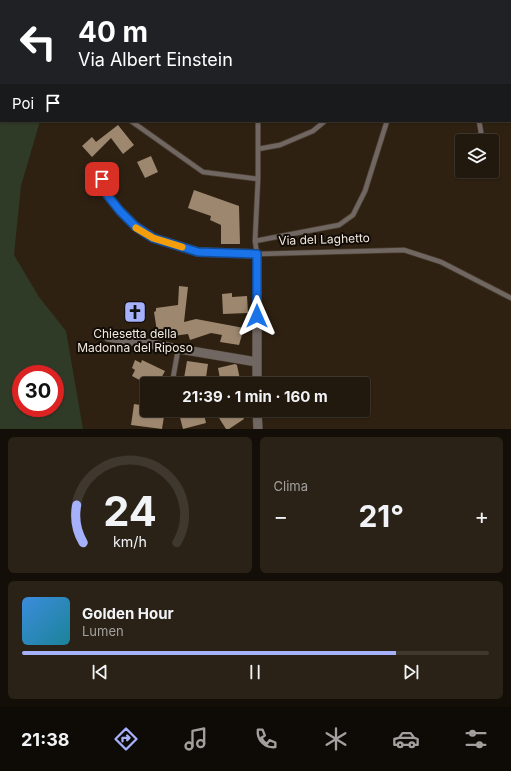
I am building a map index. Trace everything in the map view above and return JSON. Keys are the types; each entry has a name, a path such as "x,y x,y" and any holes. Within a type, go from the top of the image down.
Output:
{"street":[{"path":"102,179 108,196 120,211 135,226 153,238 198,252 257,254 257,377"},
{"path":"108,337 256,362"},
{"path":"257,417 258,429"}],"lane":[{"path":"132,122 203,172 258,180"},
{"path":"256,122 258,180 255,241 257,254"},
{"path":"258,149 280,145 313,131 324,122"},
{"path":"255,241 339,225 353,215 365,191 387,122"},
{"path":"479,122 480,134"},
{"name":"Via del Laghetto","path":"257,254 404,250 441,262 511,298"},
{"path":"173,377 178,350"}],"green space":[{"path":"0,122 40,122 21,186 14,255 39,297 66,331 83,429 0,429"}],"building":[{"path":"118,125 134,145 123,154 111,138 92,157 82,146 92,137 96,142"},
{"path":"151,156 158,172 145,178 137,162"},
{"path":"194,190 239,206 240,244 221,244 221,225 210,220 211,216 188,208"},
{"path":"179,286 188,287 184,322 196,319 244,328 239,345 220,342 222,335 211,333 190,340 188,334 158,338 154,312 156,311 156,308 178,305"},
{"path":"232,293 232,297 247,296 248,313 223,314 222,294"},
{"name":"Chiesetta della Madonna del Riposo","path":"132,302 140,303 137,321 129,320"},
{"path":"135,360 141,363 142,360 165,371 162,377 140,377 140,380 132,376 135,370 132,368"},
{"path":"187,361 208,364 206,377 184,377"},
{"path":"235,364 237,365 240,377 220,377 218,368"},
{"path":"134,404 140,405 140,417 164,417 162,429 131,425"},
{"path":"180,417 205,417 206,423 183,429"},
{"path":"218,417 243,417 244,419 229,429 226,429"}],"slow traffic":[{"path":"136,228 153,238 182,247"}],"place":[{"name":"Chiesetta della Madonna del Riposo","path":"135,312"}],"route":[{"path":"102,179 108,196 120,211 135,226 153,238 198,252 257,254 257,316"}]}
